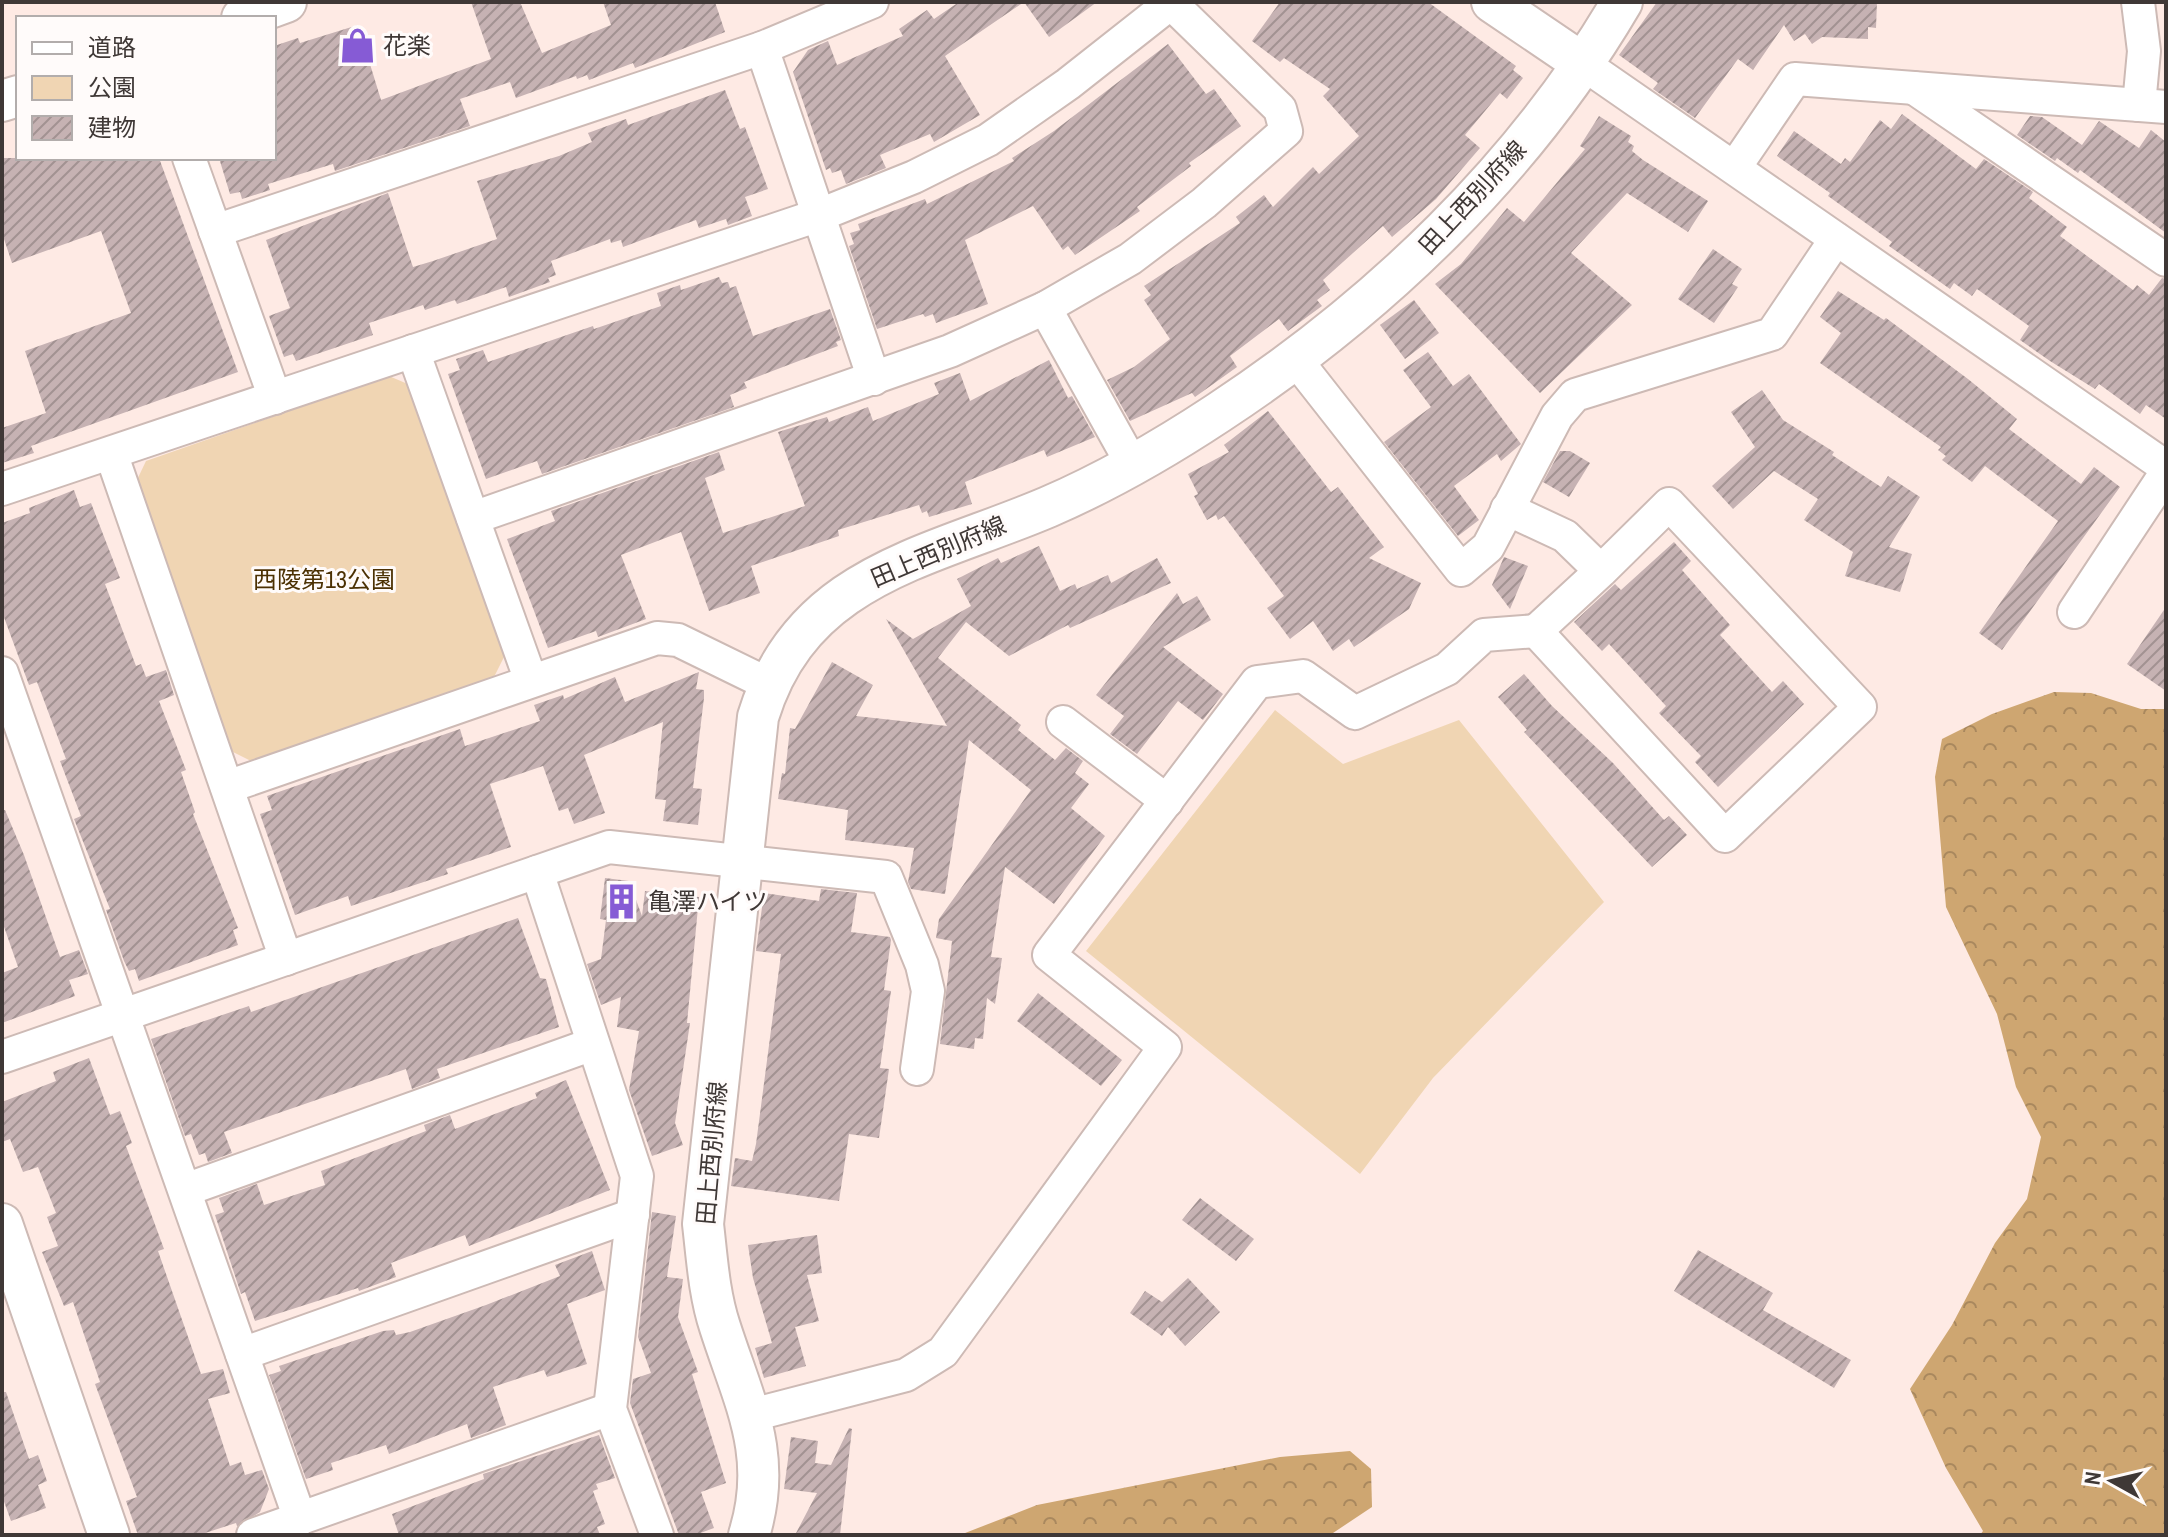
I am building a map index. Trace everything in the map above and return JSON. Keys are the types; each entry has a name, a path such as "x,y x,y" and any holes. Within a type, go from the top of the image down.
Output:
{"street":[{"path":"248,16 286,2"},
{"path":"215,231 762,48 872,2"},
{"path":"1492,2 1735,167 2166,470 2074,612"},
{"name":"田上西別府線","path":"749,1535 760,1496 761,1468 752,1415 719,1325 710,1286 703,1224 758,717 768,684 809,624 848,591 889,567 1050,506 1132,464 1215,415 1296,360 1398,275 1498,173 1585,65 1622,2"},
{"path":"1735,167 1795,79 2152,106 2138,2"},
{"path":"2,489 819,215 914,177 988,140 1172,3 1280,109 1286,131 1204,203 1130,259 1045,308 950,351 874,379 473,518"},
{"path":"762,48 874,379"},
{"path":"1914,88 2166,260"},
{"path":"190,160 275,398"},
{"path":"1296,360 1461,570 1488,547 1557,416 1575,395 1772,334 1836,239"},
{"path":"1045,308 1132,464"},
{"path":"413,351 531,681"},
{"path":"111,453 286,959"},
{"path":"752,1415 906,1375 943,1352 1165,1047 1049,955 1257,682 1303,676 1355,713 1447,669 1484,635 1536,631 1669,504 1860,707 1725,836 1536,631"},
{"path":"1507,509 1565,536 1601,571"},
{"path":"227,787 657,638 678,640 768,684"},
{"path":"2,673 300,1519"},
{"path":"1063,722 1167,801"},
{"path":"2,1057 609,847 886,877 922,965 928,991 917,1069"},
{"path":"537,872 637,1176 610,1409 657,1535"},
{"path":"185,1190 593,1044"},
{"path":"242,1354 633,1215"},
{"path":"5,1240 109,1535"},
{"path":"253,1535 610,1409"}],"green space":[{"name":"西陵第13公園","path":"389,376 410,385 504,657 494,677 251,761 233,752 136,482 146,461"},
{"path":"2054,692 2091,693 2141,709 2166,709 2166,1535 1980,1535 1983,1531 1946,1468 1910,1389 1952,1325 1995,1243 2027,1199 2041,1137 2016,1087 1997,1014 1946,907 1935,777 1942,739 1992,714"},
{"path":"1275,710 1343,764 1459,720 1604,902 1433,1078 1360,1174 1086,951"},
{"path":"1350,1451 1371,1469 1372,1507 1330,1535 960,1535 1037,1505 1280,1457"}],"building":[{"path":"471,2 520,2 542,53 611,25 603,2 715,2 725,32 635,68 633,63 589,80 587,75 577,79 576,76 516,98 510,82 460,99 470,126 335,171 333,164 268,184 270,190 242,199 240,192 230,194 220,160 276,160 276,45 298,38 300,43 358,25 381,100 491,59"},
{"path":"959,2 1024,2 945,56 980,115 934,142 930,134 880,155 886,168 846,184 841,170 832,173 830,168 826,170 793,72 808,50 828,41 837,65 903,36 899,29 927,10 934,19"},
{"path":"1024,2 1097,2 1049,37"},
{"path":"1280,2 1428,2 1516,66 1513,70 1523,78 1507,99 1500,93 1465,135 1480,148 1436,199 1392,237 1383,226 1323,280 1330,290 1317,300 1322,306 1288,331 1279,319 1230,356 1237,367 1195,397 1192,393 1130,421 1107,380 1134,367 1170,339 1144,300 1151,295 1144,286 1240,223 1236,217 1264,195 1273,207 1313,167 1319,174 1359,136 1323,96 1330,89 1284,58 1280,62 1252,41"},
{"path":"1657,2 1877,2 1876,28 1868,27 1868,39 1822,37 1812,44 1805,34 1794,41 1784,25 1753,70 1738,59 1695,118 1653,89 1658,83 1619,55"},
{"path":"1168,44 1206,94 1214,89 1241,126 1189,163 1191,166 1137,207 1140,211 1075,255 1068,246 1063,250 1033,206 965,240 988,304 936,323 933,314 925,317 923,314 877,329 849,246 854,244 850,233 860,230 858,224 925,199 927,204 1014,161 1012,158 1054,131"},
{"path":"725,90 740,129 745,127 768,189 745,197 752,216 728,225 726,219 699,228 696,220 623,247 621,240 611,243 610,239 551,261 556,275 548,278 550,282 509,297 506,287 457,304 455,300 425,310 423,305 369,323 373,335 296,361 293,354 284,357 269,316 290,308 266,240 388,193 413,267 433,261 497,239 477,181 559,156 592,142 588,133 626,119 628,125"},
{"path":"1902,114 1976,169 1984,159 2033,192 2029,198 2067,227 2060,236 2133,290 2137,285 2149,295 2162,278 2166,279 2166,419 2146,405 2140,414 2099,384 2095,389 2050,361 2020,340 2029,326 1977,289 1972,296 1954,283 1950,289 1889,246 1892,242 1777,156 1794,131 1841,164 1845,158 1850,162 1880,120 1891,129"},
{"path":"1599,116 1631,136 1628,142 1634,146 1632,151 1643,160 1708,201 1688,232 1627,193 1571,253 1632,305 1540,393 1435,284 1461,264 1507,208 1524,222 1585,149 1580,146"},
{"path":"2030,116 2042,117 2082,145 2099,121 2139,148 2151,130 2166,142 2166,233 2080,170 2078,173 2057,158 2055,161 2017,135"},
{"path":"2,158 160,160 238,372 31,446 34,453 2,463 2,428 46,413 25,351 131,313 101,231 12,263 2,233"},
{"path":"1713,249 1742,269 1732,284 1738,287 1714,323 1678,299"},
{"path":"719,277 722,283 728,282 730,288 736,286 753,336 830,309 841,340 836,342 838,346 744,382 747,388 730,395 734,407 542,474 537,461 486,479 448,374 460,370 456,359 483,350 488,362 593,326 594,329 661,306 657,293 680,285 681,290"},
{"path":"1838,291 1884,320 1886,318 1968,379 2017,419 2009,429 2081,484 2094,467 2120,487 2002,650 1979,633 2058,521 1985,466 1972,482 1942,460 1946,456 1938,450 1941,447 1820,363 1841,333 1820,317"},
{"path":"1414,300 1439,333 1405,359 1380,325"},
{"path":"1428,352 1453,386 1469,374 1521,444 1501,461 1497,454 1454,486 1479,520 1458,536 1384,442 1431,407 1403,370"},
{"path":"1049,360 1068,398 1072,396 1095,437 1047,457 1044,450 965,482 972,504 929,517 927,511 922,513 919,505 838,530 839,536 751,566 760,593 709,611 681,532 621,555 646,619 598,637 596,631 548,648 507,539 555,521 551,511 719,452 725,470 705,478 723,533 805,506 778,432 827,417 829,422 868,407 873,421 939,394 934,383 960,373 970,401"},
{"path":"1762,390 1783,420 1834,452 1832,455 1881,487 1888,476 1920,497 1889,547 1912,554 1900,592 1845,576 1853,552 1804,520 1818,499 1774,471 1733,509 1712,486 1755,447 1731,412"},
{"path":"1268,411 1331,492 1338,487 1384,547 1369,558 1421,583 1409,609 1354,647 1349,639 1333,651 1313,621 1290,639 1267,608 1284,596 1224,516 1218,520 1216,515 1207,520 1194,496 1198,494 1188,474 1229,452 1224,445"},
{"path":"1560,451 1570,451 1590,463 1569,497 1543,482"},
{"path":"74,490 80,507 91,503 120,578 105,584 136,666 141,664 146,677 166,670 174,695 159,701 186,770 181,772 195,812 193,814 238,928 233,930 238,945 139,981 135,969 129,971 124,961 106,910 110,909 74,819 81,816 60,761 66,759 37,682 29,685 2,612 2,523 30,513 29,508"},
{"path":"1674,542 1691,561 1682,570 1730,625 1720,635 1772,692 1783,681 1804,704 1718,787 1695,762 1701,756 1659,713 1666,706 1609,644 1602,651 1574,622 1615,584 1621,590"},
{"path":"1039,546 1060,591 1075,584 1077,589 1108,575 1111,583 1157,558 1171,583 1070,628 1068,625 1009,656 966,622 938,658 1021,725 1018,730 1055,760 1066,748 1083,761 1075,773 1089,784 1071,808 1105,836 1054,904 1005,867 991,957 1002,958 995,1004 987,998 983,1039 975,1038 974,1049 940,1044 952,941 936,938 939,919 1031,790 969,740 945,894 911,889 908,882 914,848 845,840 848,810 778,799 782,773 785,774 790,728 795,729 832,662 873,685 856,716 947,726 886,619 913,639 971,606 957,579 998,558 1001,563"},
{"path":"1504,557 1528,566 1510,609 1492,585"},
{"path":"1177,593 1183,604 1197,596 1211,620 1163,647 1223,694 1203,720 1178,701 1137,754 1110,734 1124,716 1096,695"},
{"path":"2166,607 2166,691 2127,664"},
{"path":"699,672 696,689 704,690 704,698 693,788 702,789 698,825 663,821 666,800 655,799 663,722 584,755 605,813 574,824 568,808 559,811 543,766 490,784 511,847 446,869 448,874 351,906 348,896 295,915 260,814 272,810 267,796 460,729 465,746 540,721 534,705 563,695 564,699 615,677 625,702"},
{"path":"1524,674 1552,706 1613,763 1664,820 1669,816 1687,835 1652,867 1524,732 1527,730 1498,697"},
{"path":"2,810 5,810 24,855 60,957 79,950 88,974 69,980 75,996 2,1023 2,973 18,967 2,921"},
{"path":"605,878 629,881 642,916 645,891 699,897 687,1023 690,1023 675,1123 683,1145 652,1156 629,1090 639,1031 617,1027 621,997 601,1005 587,964 601,959 606,920 600,919"},
{"path":"821,889 857,893 851,932 890,937 891,940 884,990 891,991 880,1068 889,1069 879,1138 849,1134 839,1201 731,1186 735,1158 752,1161 756,1144 781,954 756,951 764,893 819,901"},
{"path":"518,918 540,978 546,979 559,1027 437,1069 440,1078 412,1089 406,1069 224,1132 232,1153 208,1162 205,1153 199,1155 191,1134 185,1136 151,1039 249,1006 251,1012"},
{"path":"1038,993 1122,1060 1101,1086 1017,1021"},
{"path":"89,1058 110,1115 120,1111 132,1143 126,1146 164,1249 158,1251 201,1374 223,1369 230,1393 208,1399 230,1466 241,1462 245,1475 262,1470 269,1489 260,1512 237,1526 236,1523 199,1535 138,1535 126,1501 137,1497 95,1384 100,1382 73,1302 64,1306 42,1252 58,1246 47,1217 56,1213 38,1167 23,1172 10,1139 2,1142 2,1102 56,1081 53,1072"},
{"path":"566,1080 610,1190 469,1246 465,1235 391,1263 396,1277 255,1321 245,1292 241,1294 215,1215 224,1212 219,1198 257,1184 264,1205 325,1185 321,1171 426,1131 424,1125 450,1115 455,1129 537,1098 535,1093"},
{"path":"1200,1198 1254,1239 1236,1261 1182,1220"},
{"path":"652,1212 676,1216 667,1277 683,1279 678,1317 698,1372 692,1374 726,1483 701,1492 714,1528 695,1535 679,1535 630,1403 633,1379 651,1373 638,1337"},
{"path":"817,1235 822,1273 807,1275 819,1321 795,1327 806,1366 764,1378 755,1348 772,1343 753,1278 748,1245"},
{"path":"1698,1250 1773,1293 1763,1310 1851,1360 1834,1388 1674,1291"},
{"path":"592,1251 605,1290 567,1304 587,1364 547,1377 544,1370 493,1387 506,1425 471,1438 467,1424 389,1454 386,1445 331,1463 333,1470 306,1479 269,1375 281,1371 279,1366 383,1331 394,1330 396,1335 410,1332 486,1305 560,1276 555,1265"},
{"path":"1188,1278 1220,1312 1185,1346 1168,1327 1162,1336 1130,1313 1145,1291 1162,1302"},
{"path":"2,1392 6,1392 29,1459 38,1455 47,1481 38,1485 46,1508 11,1521 2,1496"},
{"path":"849,1428 852,1429 840,1535 795,1535 817,1493 784,1489 791,1437 818,1441 815,1463 831,1465"},
{"path":"599,1435 615,1478 596,1484 598,1489 593,1491 605,1524 597,1527 600,1535 399,1535 392,1514 484,1479 483,1474"}],"place":[{"name":"花楽","path":"357,45"},
{"name":"亀澤ハイツ","path":"622,901"}]}
